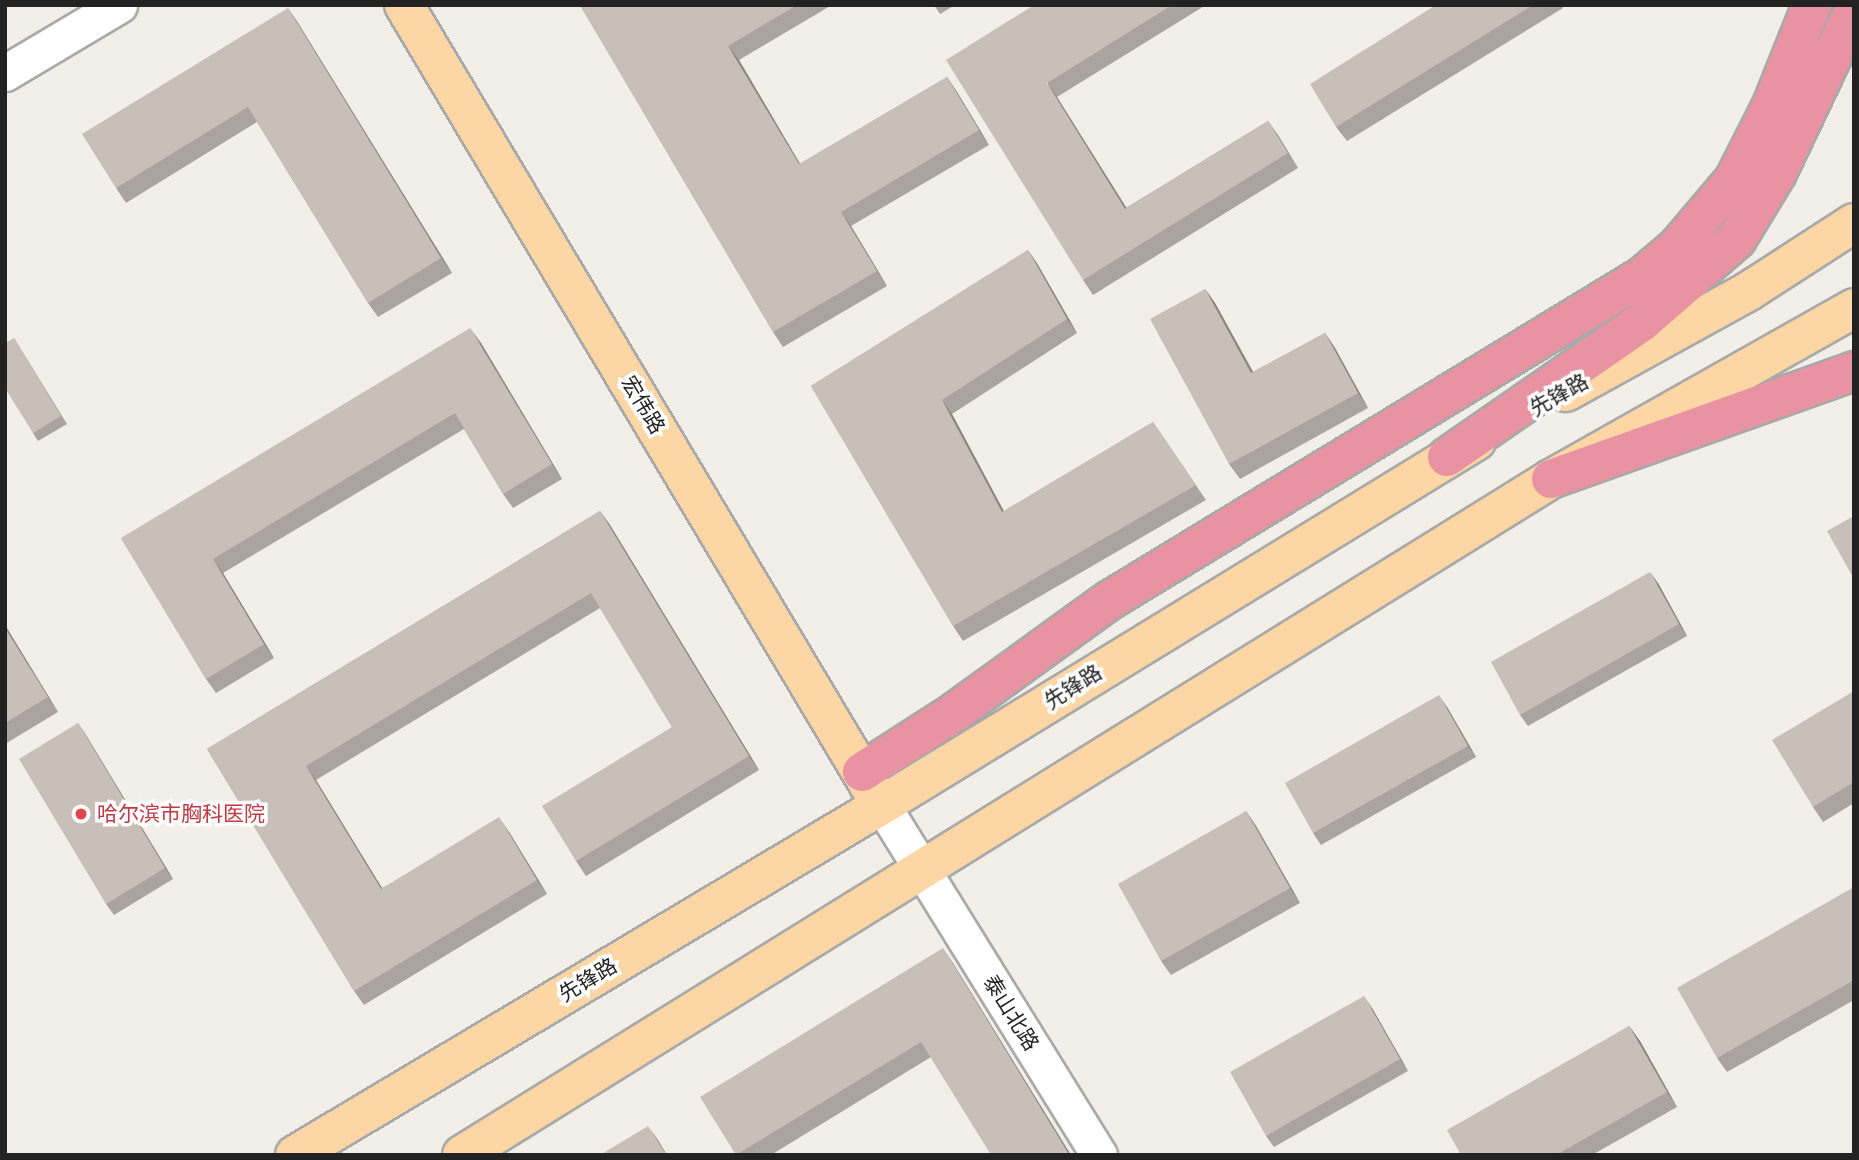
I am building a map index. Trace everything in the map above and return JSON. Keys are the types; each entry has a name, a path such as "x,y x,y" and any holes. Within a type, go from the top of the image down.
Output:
{"highway":[{"path":"862,772 955,712 1110,600 1643,276 1678,246 1734,180 1753,149 1812,5"},
{"path":"1447,457 1642,322 1737,239 1801,127 1854,11"},
{"path":"1551,479 1854,371"}],"main road":[{"name":"宏伟路","path":"404,5 882,805"},
{"name":"先锋路","path":"295,1155 882,805 1447,457 1749,291 1854,223"},
{"path":"462,1155 1551,479 1854,308"}],"street":[{"path":"5,74 119,5"},
{"name":"泰山北路","path":"882,805 1099,1155"}],"building":[{"path":"580,5 797,5 728,46 799,164 947,77 979,130 841,212 877,271 773,332"},
{"path":"1034,5 1172,5 1047,83 1125,209 1268,121 1288,153 1083,280 946,60"},
{"path":"1436,5 1533,5 1336,127 1310,84"},
{"path":"288,8 441,258 368,303 248,107 116,188 82,134"},
{"path":"1028,250 1067,319 942,400 1002,512 1153,422 1196,485 953,626 811,386"},
{"path":"1205,289 1251,373 1325,333 1358,393 1229,464 1150,319"},
{"path":"470,328 552,464 503,494 455,413 213,559 264,644 206,679 121,538"},
{"path":"14,338 61,416 33,433 5,388 5,343"},
{"path":"600,511 749,756 576,861 542,806 672,727 591,593 306,766 381,889 499,817 537,880 354,991 207,749"},
{"path":"1854,516 1854,579 1827,531"},
{"path":"1650,572 1679,624 1520,715 1491,662"},
{"path":"5,628 48,697 5,723"},
{"path":"1854,691 1854,782 1813,807 1772,740"},
{"path":"1439,695 1468,746 1313,833 1285,783"},
{"path":"78,723 165,868 106,904 19,759"},
{"path":"1246,811 1290,888 1161,961 1118,884"},
{"path":"1854,887 1854,980 1717,1058 1677,988"},
{"path":"943,948 1069,1155 991,1155 921,1042 736,1155 700,1097"},
{"path":"1364,996 1400,1059 1266,1136 1230,1072"},
{"path":"1629,1026 1667,1092 1556,1155 1461,1155 1447,1130"},
{"path":"648,1126 666,1155 600,1155"}],"place":[{"name":"哈尔滨市胸科医院","path":"81,814"}]}
